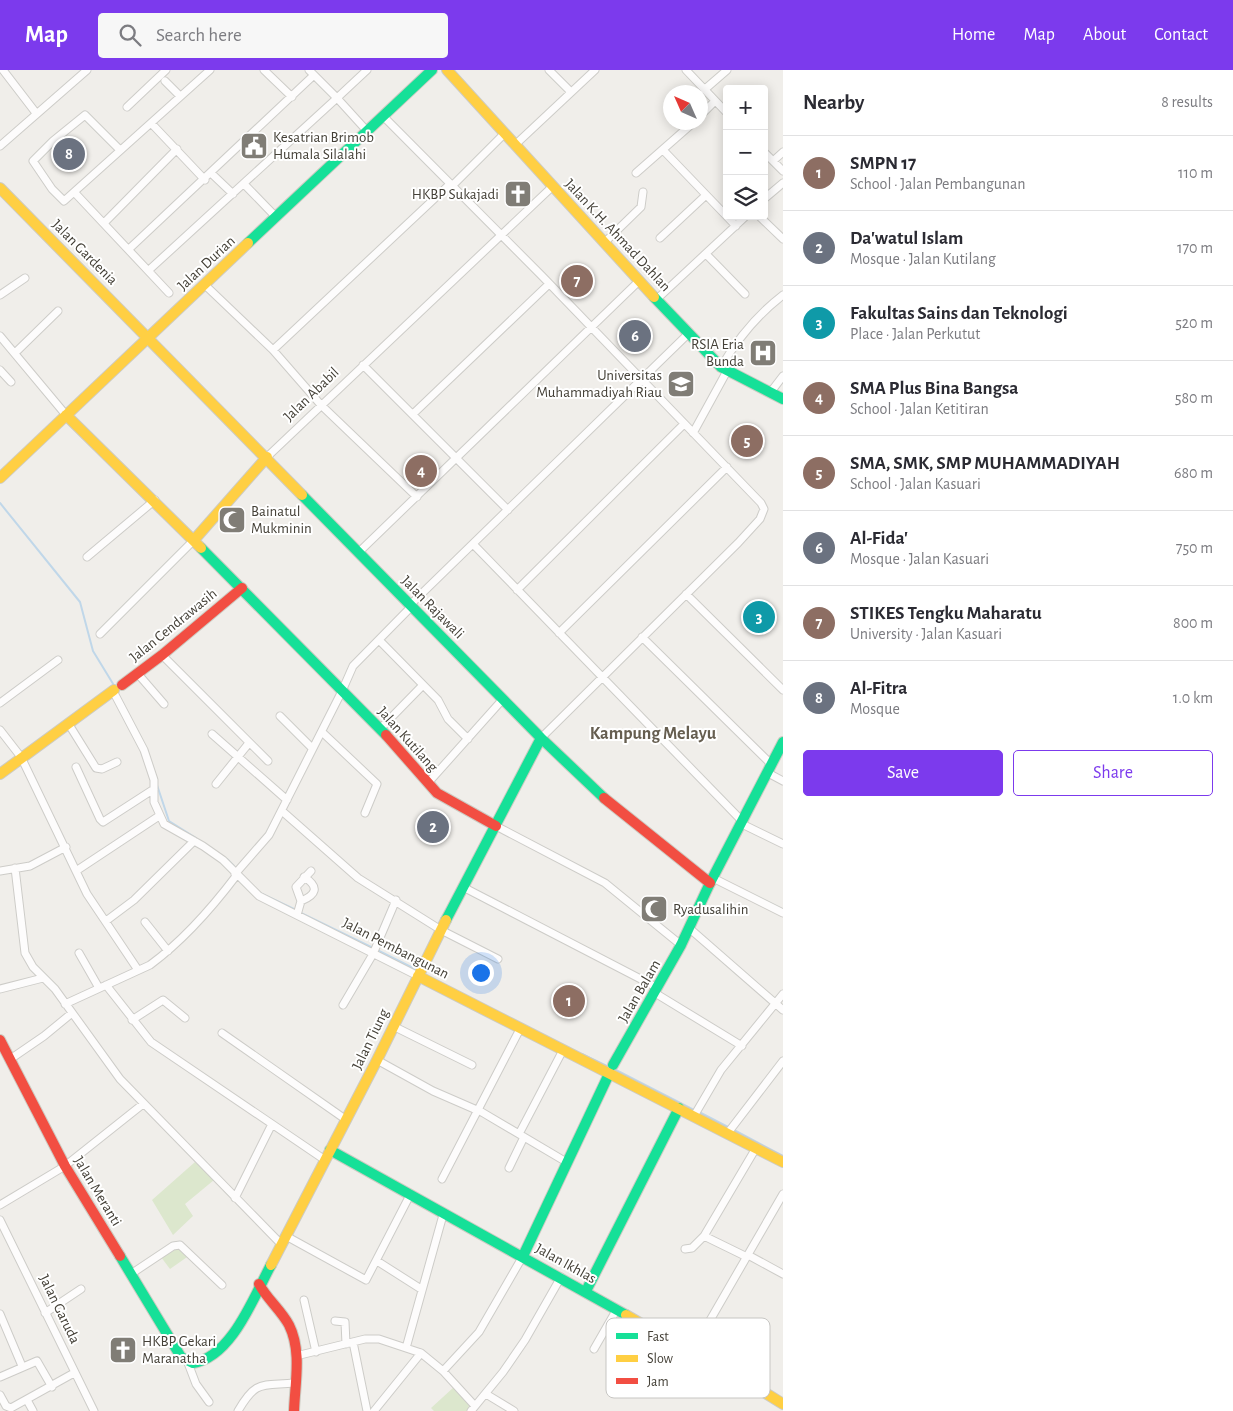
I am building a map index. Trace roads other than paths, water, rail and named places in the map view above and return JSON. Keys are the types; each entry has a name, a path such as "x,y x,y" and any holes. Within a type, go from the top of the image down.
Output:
{"street":[{"path":"3,70 36,113"},
{"path":"0,146 87,70"},
{"path":"127,107 163,79 166,70"},
{"path":"120,150 85,115 34,158 34,164 64,201 210,70"},
{"path":"264,70 292,97"},
{"path":"149,270 367,70"},
{"name":"Jalan Durian","path":"0,478 432,70"},
{"name":"Jalan K.H. Ahmad Dahlan","path":"447,70 639,281 724,369 783,399"},
{"path":"548,70 572,92"},
{"path":"516,144 595,70"},
{"path":"686,70 700,85"},
{"path":"708,87 727,70"},
{"path":"129,249 292,97 312,72 367,131"},
{"path":"163,79 180,96"},
{"path":"708,94 723,109"},
{"path":"708,108 715,101"},
{"path":"383,116 502,234 642,378 761,504 764,512 743,537 541,738"},
{"path":"151,123 205,180"},
{"path":"636,173 664,151 686,130"},
{"path":"273,350 505,133"},
{"path":"105,222 177,149"},
{"path":"664,151 705,196 736,226"},
{"path":"773,161 783,152"},
{"path":"768,156 783,171"},
{"path":"211,173 233,194"},
{"path":"768,196 783,183"},
{"path":"244,184 276,216"},
{"name":"Jalan Ababil","path":"100,634 194,540 267,457 553,186"},
{"name":"Jalan Gardenia","path":"0,188 148,338"},
{"path":"604,243 641,207 643,192"},
{"path":"75,193 105,222 169,293"},
{"path":"660,238 705,196"},
{"path":"657,299 742,220"},
{"path":"763,220 783,239"},
{"path":"706,254 745,294"},
{"path":"0,295 25,278"},
{"path":"358,553 639,281"},
{"path":"413,414 549,284"},
{"path":"205,285 273,350 321,405 417,497"},
{"path":"693,432 736,342 758,316 783,295"},
{"path":"16,352 58,311"},
{"path":"65,1004 150,965 168,951 217,901 243,864 269,835 288,800 312,748 322,732 353,666 380,640 411,605 689,333"},
{"path":"0,336 16,352 66,415"},
{"name":"Jalan Rajawali","path":"148,338 541,738 604,798 712,881"},
{"path":"363,365 508,510"},
{"path":"0,370 11,382"},
{"path":"770,393 783,376"},
{"name":"Jalan Kutilang","path":"66,415 155,500 410,759 437,793 457,806 605,883 682,945"},
{"path":"517,590 684,424"},
{"path":"559,633 727,467"},
{"path":"87,557 155,500"},
{"path":"473,544 743,823 783,844"},
{"name":"Jalan Cendrawasih","path":"116,689 162,655 242,588"},
{"path":"686,594 783,690"},
{"path":"642,637 783,781"},
{"path":"380,640 440,703 450,721 468,739"},
{"path":"162,655 268,761"},
{"path":"0,703 58,660"},
{"path":"138,674 164,704"},
{"path":"380,729 423,685"},
{"path":"0,774 116,689 144,750 153,775 154,802 159,816 76,871"},
{"path":"428,783 504,699"},
{"path":"280,716 312,748"},
{"path":"68,723 96,768 102,768 116,762"},
{"path":"0,730 21,757 87,894 138,970"},
{"path":"322,732 376,784 365,813"},
{"path":"212,734 288,800"},
{"name":"Jalan Tiung","path":"188,1362 205,1359 220,1351 231,1338 326,1160 420,971 541,738"},
{"name":"Jalan Balam","path":"523,1256 611,1070 682,945 712,881 783,742"},
{"path":"216,784 249,743"},
{"path":"76,767 103,822 154,789"},
{"path":"282,811 358,878 396,900 441,930 498,959"},
{"name":"Jalan Pembangunan","path":"159,816 167,826 223,860 259,896 299,909 420,971 520,1029 611,1070 694,1116 730,1131 756,1148 783,1162"},
{"path":"106,921 134,900 194,841"},
{"path":"0,870 30,866 66,848"},
{"path":"15,868 25,953 28,961 55,989 120,1079 235,1198 284,1240 364,1280 370,1275 410,1197"},
{"path":"299,909 296,887 311,871"},
{"path":"299,909 311,897 314,891 314,886 304,877"},
{"path":"712,881 783,913"},
{"path":"463,887 657,991 742,1046"},
{"name":"Jalan Pembangunan","path":"375,949 396,900"},
{"path":"145,922 168,951"},
{"path":"689,928 783,1010"},
{"path":"343,1005 375,949"},
{"path":"79,953 102,987 151,1042 326,1160"},
{"path":"0,989 43,978"},
{"path":"694,1116 721,1070 783,994"},
{"path":"132,1020 163,1000 185,1018"},
{"path":"9,1060 44,1036 72,1013"},
{"path":"393,1026 472,1066"},
{"path":"442,1179 520,1029"},
{"path":"222,1033 345,1119"},
{"name":"Jalan Meranti","path":"0,1040 65,1166 179,1353 188,1362"},
{"path":"509,1168 521,1136 563,1050"},
{"path":"377,1060 433,1091 479,1111 568,1163"},
{"path":"730,1131 783,1061"},
{"path":"0,1205 65,1166 143,1104"},
{"path":"586,1291 679,1108"},
{"path":"235,1198 272,1124"},
{"path":"685,1249 692,1248 704,1236 756,1148"},
{"name":"Jalan Ikhlas","path":"330,1150 410,1197 523,1256 632,1318"},
{"path":"711,1318 783,1194"},
{"path":"406,1348 443,1215"},
{"name":"Jalan Garuda","path":"0,1220 94,1411"},
{"path":"704,1236 782,1271"},
{"path":"131,1274 173,1246 180,1245 222,1285"},
{"path":"443,1371 479,1332 523,1256"},
{"path":"377,1261 421,1289"},
{"path":"296,1356 371,1338 406,1348 421,1353 443,1371 473,1408 486,1394 525,1340 560,1277"},
{"path":"259,1284 265,1296 289,1325 293,1334 296,1356 294,1411"},
{"path":"45,1313 82,1289"},
{"path":"304,1300 316,1352"},
{"path":"612,1318 617,1309"},
{"path":"0,1314 22,1366"},
{"path":"335,1320 345,1322 366,1411"},
{"path":"594,1349 606,1328"},
{"path":"374,1411 421,1353"},
{"path":"0,1377 22,1366 38,1361 52,1387"},
{"path":"188,1362 196,1384 209,1402"},
{"path":"0,1395 9,1408 52,1387 74,1373"},
{"path":"238,1411 252,1389 258,1386 294,1383"},
{"path":"486,1394 514,1411"},
{"name":"Jalan Ikhlas","path":"770,1396 783,1404"},
{"path":"27,1400 33,1411"}],"waterway":[{"path":"0,503 80,602 93,651 115,687"},
{"path":"157,785 169,821 196,838"},
{"path":"227,859 234,866"},
{"path":"260,893 296,910"},
{"path":"301,913 373,948"},
{"path":"377,950 415,969"},
{"path":"582,1054 609,1067"},
{"path":"614,1069 694,1110"},
{"path":"699,1112 730,1128"},
{"path":"734,1130 783,1156"}],"place":[{"name":"Kesatrian Brimob Humala Silalahi","path":"254,146"},
{"name":"Al-Fitra","path":"69,154"},
{"name":"HKBP Sukajadi","path":"518,194"},
{"name":"STIKES Tengku Maharatu","path":"577,281"},
{"name":"Al-Fida'","path":"635,336"},
{"name":"RSIA Eria Bunda","path":"763,353"},
{"name":"Universitas Muhammadiyah Riau","path":"681,384"},
{"name":"SMA, SMK, SMP MUHAMMADIYAH","path":"747,441"},
{"name":"SMA Plus Bina Bangsa","path":"421,471"},
{"name":"Bainatul Mukminin","path":"232,520"},
{"name":"Fakultas Sains dan Teknologi","path":"759,617"},
{"name":"Da'watul Islam","path":"433,827"},
{"name":"Ryadusalihin","path":"654,909"},
{"name":"SMPN 17","path":"569,1001"},
{"name":"HKBP Gekari Maranatha","path":"123,1350"}],"district":[{"name":"Kampung Melayu","path":"653,733"}]}
